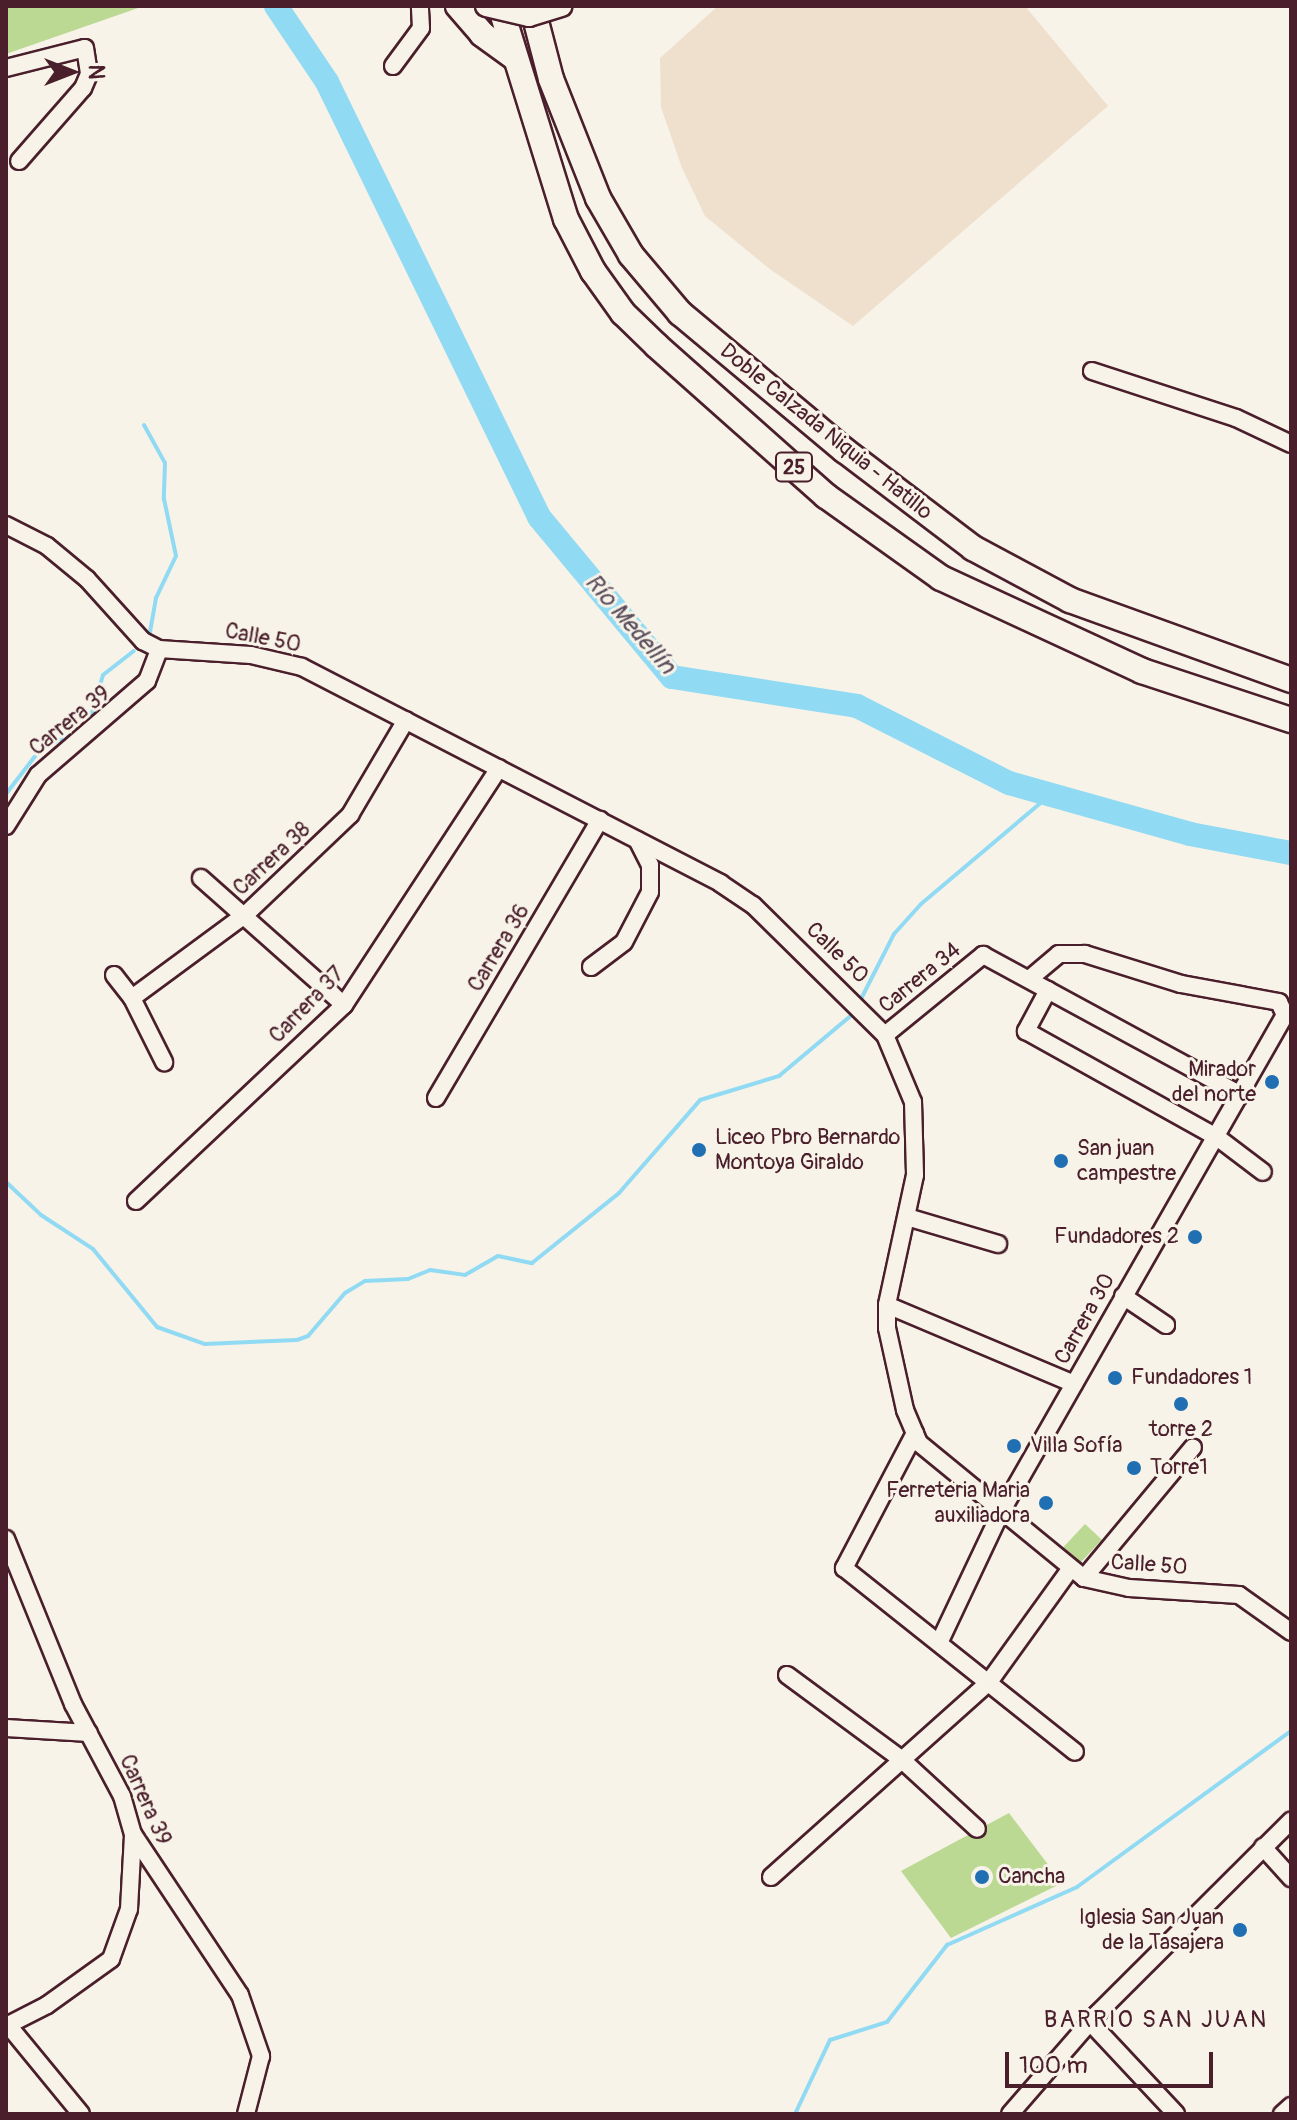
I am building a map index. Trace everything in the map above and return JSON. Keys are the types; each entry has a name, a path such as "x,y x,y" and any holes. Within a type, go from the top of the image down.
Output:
{"highway":[{"path":"458,6 482,34 515,58"},
{"name":"Doble Calzada Niquia - Hatillo","path":"500,6 566,219 593,271 623,313 657,346 826,496 941,578 1001,610 1142,671 1291,720"},
{"name":"Doble Calzada Niquia - Hatillo","path":"532,6 551,79 598,198 631,255 680,313 844,450 973,548 1070,600 1291,680"}],"main road":[{"path":"486,6 529,16 562,6"}],"street":[{"path":"393,66 421,28 420,6"},
{"path":"6,68 85,48 89,74 83,88 19,161"},
{"path":"1092,371 1236,418 1291,444"},
{"path":"6,525 47,546 87,579 143,641 159,649"},
{"name":"Calle 50","path":"159,649 251,655 302,667 600,820 753,905 885,1035 899,1060 917,1130 907,1217 887,1305 896,1369 915,1433 933,1458 1078,1573 1129,1588 1239,1595 1291,1632"},
{"name":"Carrera 39","path":"6,826 38,775 147,681 159,649"},
{"name":"Carrera 38","path":"132,998 246,914 350,815 406,720"},
{"name":"Carrera 37","path":"136,1201 344,1005 499,768"},
{"name":"Carrera 36","path":"436,1098 600,820"},
{"path":"591,967 624,942 650,892 650,865 637,840"},
{"path":"201,878 246,914 344,1005"},
{"name":"Carrera 30","path":"939,1643 1001,1512 1123,1296 1218,1138 1285,1015 1279,1002 1196,987 1085,954 1059,954 1029,979"},
{"name":"Carrera 34","path":"885,1035 983,955 1029,979"},
{"path":"114,975 132,998 164,1062"},
{"path":"1029,979 1241,1095"},
{"path":"1048,990 1026,1031 1218,1138 1263,1172"},
{"path":"907,1217 998,1244"},
{"path":"1123,1296 1166,1325"},
{"path":"887,1305 1074,1384"},
{"path":"915,1433 844,1568 1075,1752"},
{"path":"771,1877 989,1682 1078,1573 1193,1447"},
{"name":"Carrera 39","path":"6,1539 89,1733 122,1796 133,1834 240,1995 261,2056 246,2114"},
{"path":"787,1675 901,1759 977,1829"},
{"path":"6,1728 89,1733"},
{"path":"1016,2112 1090,2022 1291,1821"},
{"path":"81,2114 7,2026 47,2005 111,1959 129,1909 133,1834"},
{"path":"1263,1847 1291,1878"},
{"path":"1090,2022 1176,2114"},
{"path":"1282,2114 1291,2106"}],"shaded area":[{"path":"718,6 1025,6 1108,106 853,326 771,270 705,216 682,168 661,107 660,58"}],"green space":[{"path":"6,6 141,6 141,7 6,54"},
{"path":"1085,1524 1102,1540 1078,1565 1061,1550"},
{"name":"Cancha","path":"1009,1813 1062,1883 951,1938 901,1871"}],"waterway":[{"name":"Río Medellín","path":"276,6 327,82 539,517 672,677 857,706 1009,783 1190,834 1291,853"},
{"path":"144,425 165,463 164,499 176,556 156,598 149,636"},
{"path":"89,722 103,675 134,651"},
{"path":"6,794 42,747 74,735"},
{"path":"860,1001 894,934 921,904 1050,795"},
{"path":"6,1182 41,1215 93,1249 157,1327 205,1344 297,1340 308,1336 345,1293 365,1281 408,1279 430,1270 465,1275 498,1256 532,1263 619,1193 700,1100 779,1076 854,1013"},
{"path":"795,2114 830,2040 887,2022 947,1945 1077,1887 1291,1731"}],"place":[{"name":"Mirador del norte","path":"1272,1082"},
{"name":"Liceo Pbro Bernardo Montoya Giraldo","path":"699,1150"},
{"name":"San juan campestre","path":"1061,1161"},
{"name":"Fundadores 2","path":"1195,1237"},
{"name":"Fundadores 1","path":"1115,1378"},
{"name":"torre 2","path":"1181,1404"},
{"name":"Villa Sofía","path":"1014,1446"},
{"name":"Torre1","path":"1134,1468"},
{"name":"Ferreteria Maria auxiliadora","path":"1046,1503"},
{"name":"Cancha","path":"982,1877"},
{"name":"Iglesia San Juan de la Tasajera","path":"1240,1930"}],"district":[{"name":"BARRIO SAN JUAN","path":"1156,2020"}]}
